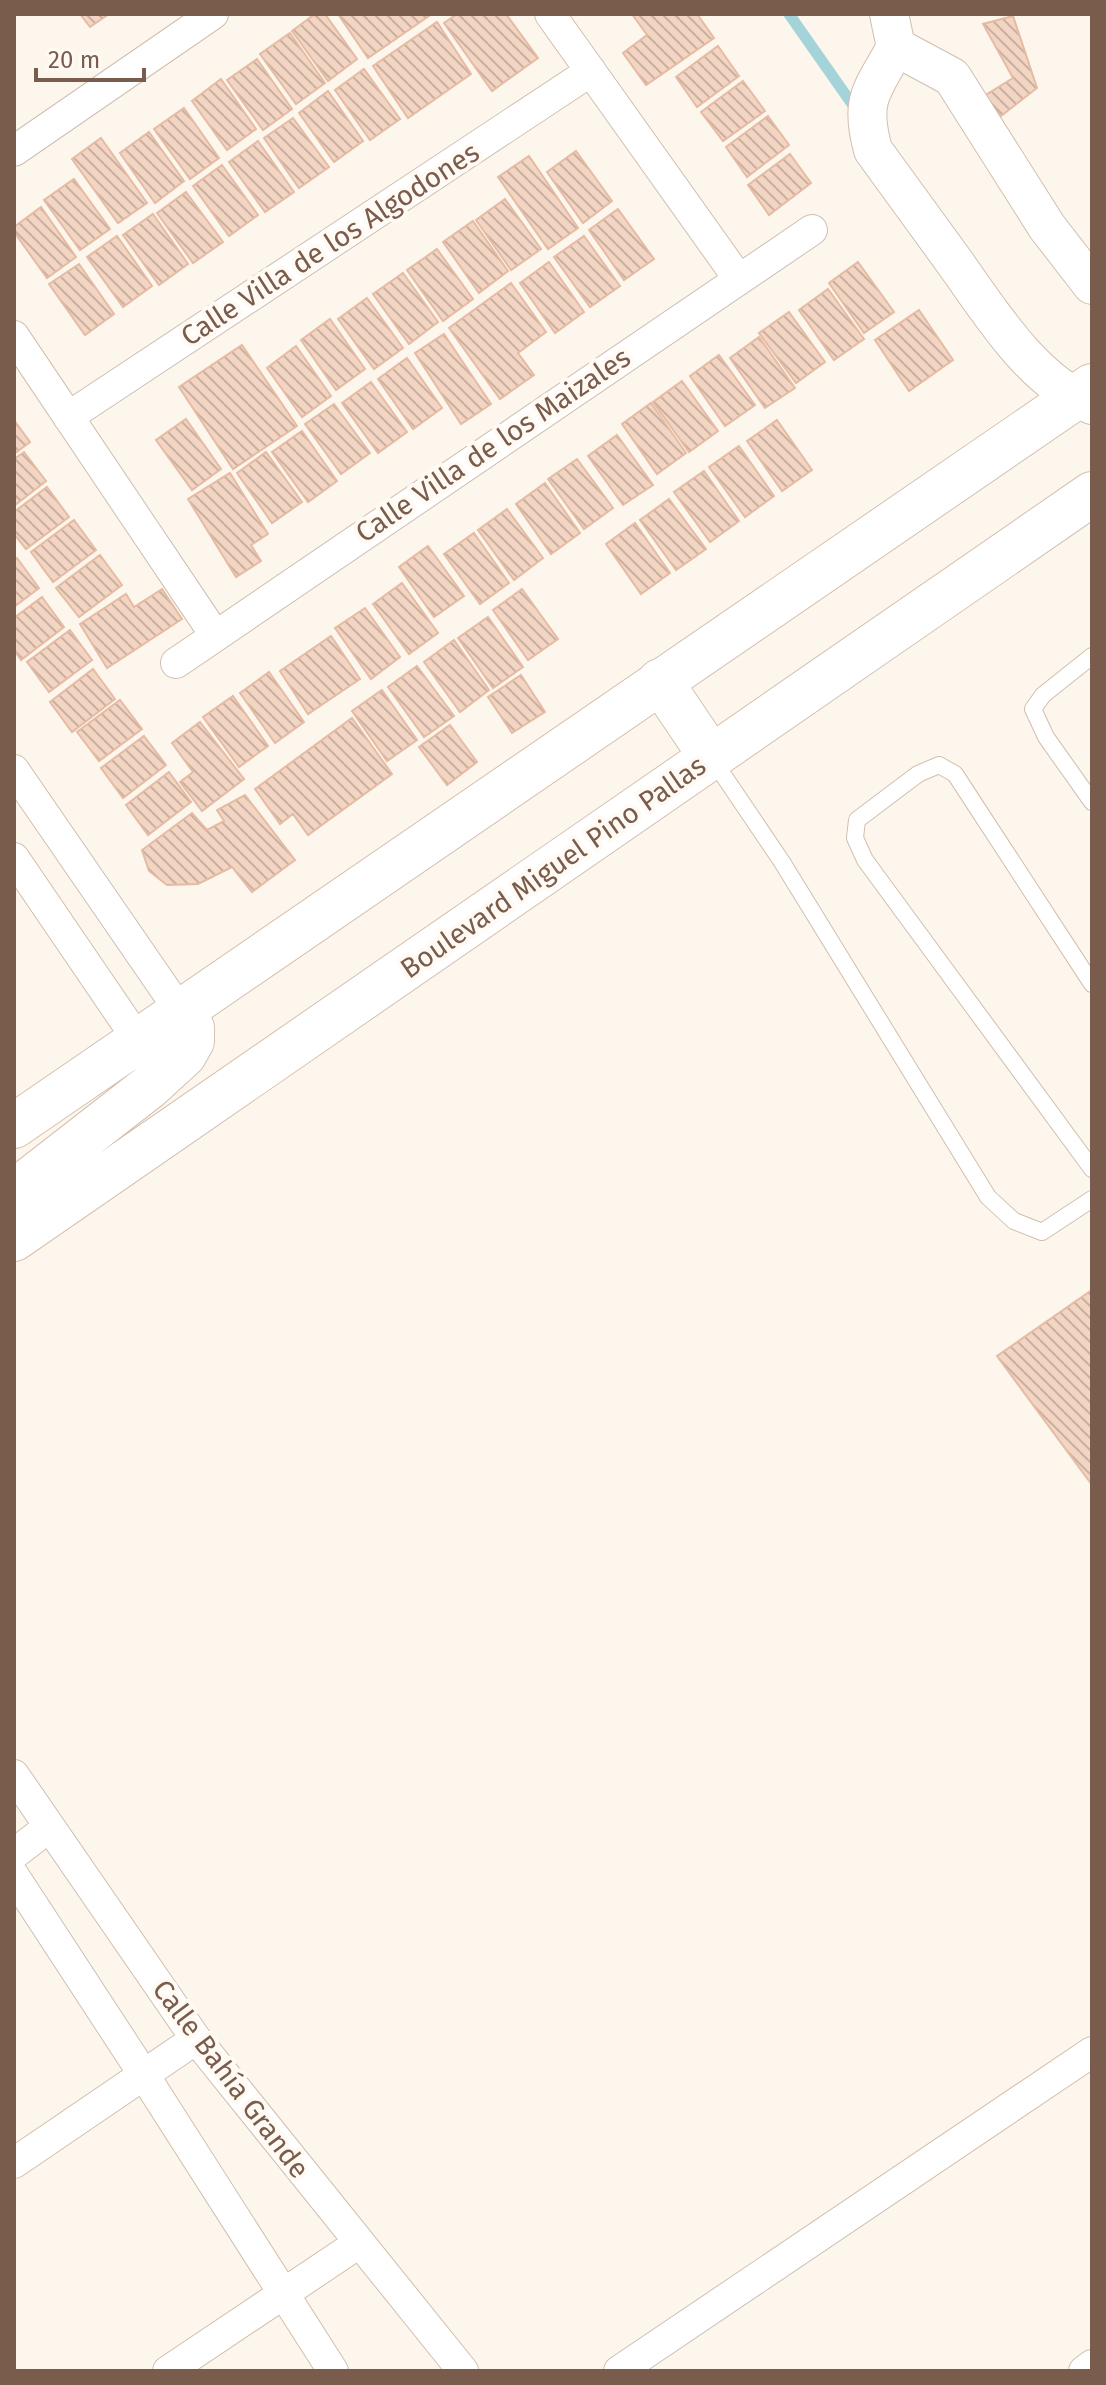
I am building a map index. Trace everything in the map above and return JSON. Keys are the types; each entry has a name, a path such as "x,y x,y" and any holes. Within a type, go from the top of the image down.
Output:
{"main road":[{"path":"14,1126 660,681 1086,396"},
{"name":"Boulevard Miguel Pino Pallas","path":"14,1239 1092,494"},
{"path":"660,681 712,758"},
{"path":"14,1192 149,1087 184,1055 192,1041 192,1028 180,1011"}],"street":[{"path":"14,151 213,14"},
{"path":"550,14 738,278"},
{"path":"1086,396 1033,364 1000,326 873,150 866,125 867,100 893,30 952,77 1047,227 1092,285"},
{"name":"Calle Villa de los Algodones","path":"68,417 591,71"},
{"name":"Calle Villa de los Maizales","path":"176,663 812,230"},
{"path":"14,336 215,635"},
{"path":"14,770 180,1011"},
{"path":"14,858 138,1040"},
{"name":"Calle Bahía Grande","path":"14,1775 196,2039 463,2371"},
{"path":"14,1854 49,1827"},
{"path":"14,1876 333,2371"},
{"path":"14,2163 196,2039"},
{"path":"619,2371 1092,2052"},
{"path":"168,2371 359,2243"},
{"path":"1084,2371 1092,2365"}],"lane":[{"path":"1092,656 1043,695 1033,709 1046,737 1092,802"},
{"path":"712,758 782,862 988,1197 1014,1221 1042,1232 1092,1199"},
{"path":"1092,984 955,774 939,765 918,774 857,820 855,838 865,860 1092,1169"}],"building":[{"path":"80,14 109,14 90,27"},
{"path":"315,14 325,14 357,59 328,81 292,31"},
{"path":"338,14 428,14 429,16 368,58"},
{"path":"457,14 506,14 538,58 492,91 444,23"},
{"path":"632,14 697,14 714,38 646,85 623,53 647,35"},
{"path":"1013,16 1037,88 1001,116 981,98 1013,78 983,24"},
{"path":"437,22 471,74 408,118 373,66"},
{"path":"290,33 325,83 296,104 260,54"},
{"path":"718,46 739,76 697,107 676,77"},
{"path":"257,59 292,109 263,130 227,80"},
{"path":"364,69 400,119 370,140 335,90"},
{"path":"221,79 256,129 227,150 192,101"},
{"path":"743,81 765,111 723,141 701,112"},
{"path":"328,91 363,141 334,162 299,113"},
{"path":"184,108 219,158 190,179 154,129"},
{"path":"768,116 789,145 747,177 726,147"},
{"path":"293,118 329,167 299,188 264,138"},
{"path":"149,132 184,181 155,203 120,153"},
{"path":"101,138 147,203 118,223 72,159"},
{"path":"258,141 294,192 265,212 229,162"},
{"path":"576,151 612,201 583,223 547,172"},
{"path":"790,154 811,183 769,215 748,185"},
{"path":"529,156 578,228 548,249 498,177"},
{"path":"222,165 258,215 229,236 193,186"},
{"path":"74,179 110,229 80,250 44,200"},
{"path":"186,192 223,242 193,263 157,213"},
{"path":"505,199 541,249 511,270 476,220"},
{"path":"41,207 76,257 47,278 14,232 14,227"},
{"path":"618,209 654,259 624,280 589,230"},
{"path":"153,214 188,264 159,285 123,235"},
{"path":"473,221 508,271 479,293 443,242"},
{"path":"117,236 152,286 123,307 87,257"},
{"path":"584,236 620,286 590,307 554,257"},
{"path":"437,249 473,299 443,321 407,270"},
{"path":"549,262 584,312 555,333 520,283"},
{"path":"858,262 894,312 864,333 829,283"},
{"path":"79,264 114,314 85,335 49,284"},
{"path":"403,273 438,322 409,344 373,294"},
{"path":"511,283 546,332 518,353 534,375 500,399 449,328"},
{"path":"828,289 864,339 834,360 799,310"},
{"path":"367,298 403,348 374,369 338,319"},
{"path":"919,310 953,360 909,391 875,340"},
{"path":"789,312 825,362 796,383 759,333"},
{"path":"330,319 365,369 336,390 301,340"},
{"path":"444,334 491,404 461,424 415,353"},
{"path":"759,337 795,388 765,408 730,358"},
{"path":"242,345 297,426 233,469 179,387"},
{"path":"296,346 331,396 302,417 267,368"},
{"path":"719,355 755,405 725,426 690,376"},
{"path":"407,358 442,408 413,429 378,379"},
{"path":"682,381 718,431 689,452 653,402"},
{"path":"371,382 407,432 378,453 342,403"},
{"path":"651,403 686,453 657,474 622,424"},
{"path":"334,404 370,453 341,474 305,424"},
{"path":"186,419 221,469 192,490 156,440"},
{"path":"14,420 30,442 14,454"},
{"path":"777,420 812,470 782,491 747,441"},
{"path":"302,431 337,481 308,502 272,452"},
{"path":"617,435 653,485 623,505 588,456"},
{"path":"739,446 774,496 745,517 709,467"},
{"path":"24,452 46,481 14,506 14,459"},
{"path":"266,452 302,502 272,523 237,473"},
{"path":"577,459 613,508 584,529 548,479"},
{"path":"704,471 739,521 710,542 674,492"},
{"path":"230,473 268,534 251,545 261,561 236,577 188,499"},
{"path":"545,483 580,533 551,554 516,504"},
{"path":"47,487 69,517 26,549 14,534 14,512"},
{"path":"669,499 706,549 676,570 640,520"},
{"path":"507,509 543,558 514,580 478,530"},
{"path":"74,520 96,550 53,582 31,552"},
{"path":"635,523 670,573 641,594 606,544"},
{"path":"474,533 509,583 480,604 444,554"},
{"path":"428,546 464,596 434,617 399,567"},
{"path":"100,555 122,585 79,617 56,588"},
{"path":"17,558 39,588 14,607 14,561"},
{"path":"402,583 438,633 409,654 373,604"},
{"path":"162,589 182,619 107,668 80,624 126,594 134,607"},
{"path":"522,589 558,639 528,660 493,610"},
{"path":"42,597 64,627 21,660 14,650 14,618"},
{"path":"365,608 400,657 371,679 335,628"},
{"path":"488,617 523,667 493,688 458,638"},
{"path":"70,630 92,660 49,692 27,662"},
{"path":"331,636 360,679 308,714 280,671"},
{"path":"454,640 489,690 460,712 424,662"},
{"path":"417,666 454,716 424,737 388,687"},
{"path":"93,669 115,699 72,732 50,702"},
{"path":"269,672 304,722 275,743 240,693"},
{"path":"521,675 545,712 512,733 488,697"},
{"path":"382,690 417,740 387,761 352,711"},
{"path":"233,696 268,746 239,767 203,717"},
{"path":"120,700 142,729 99,761 77,732"},
{"path":"352,718 392,774 308,835 293,814 280,824 255,789"},
{"path":"200,722 244,779 202,811 180,782 193,772 172,743"},
{"path":"450,725 477,762 447,785 419,747"},
{"path":"144,736 166,765 123,798 101,768"},
{"path":"169,772 191,802 148,835 126,805"},
{"path":"245,795 295,860 252,892 232,867 198,884 167,885 149,871 142,850 192,813 207,830 224,821 217,810"},
{"path":"1092,1290 1092,1485 997,1356"}],"waterway":[{"path":"789,14 857,111"}]}
